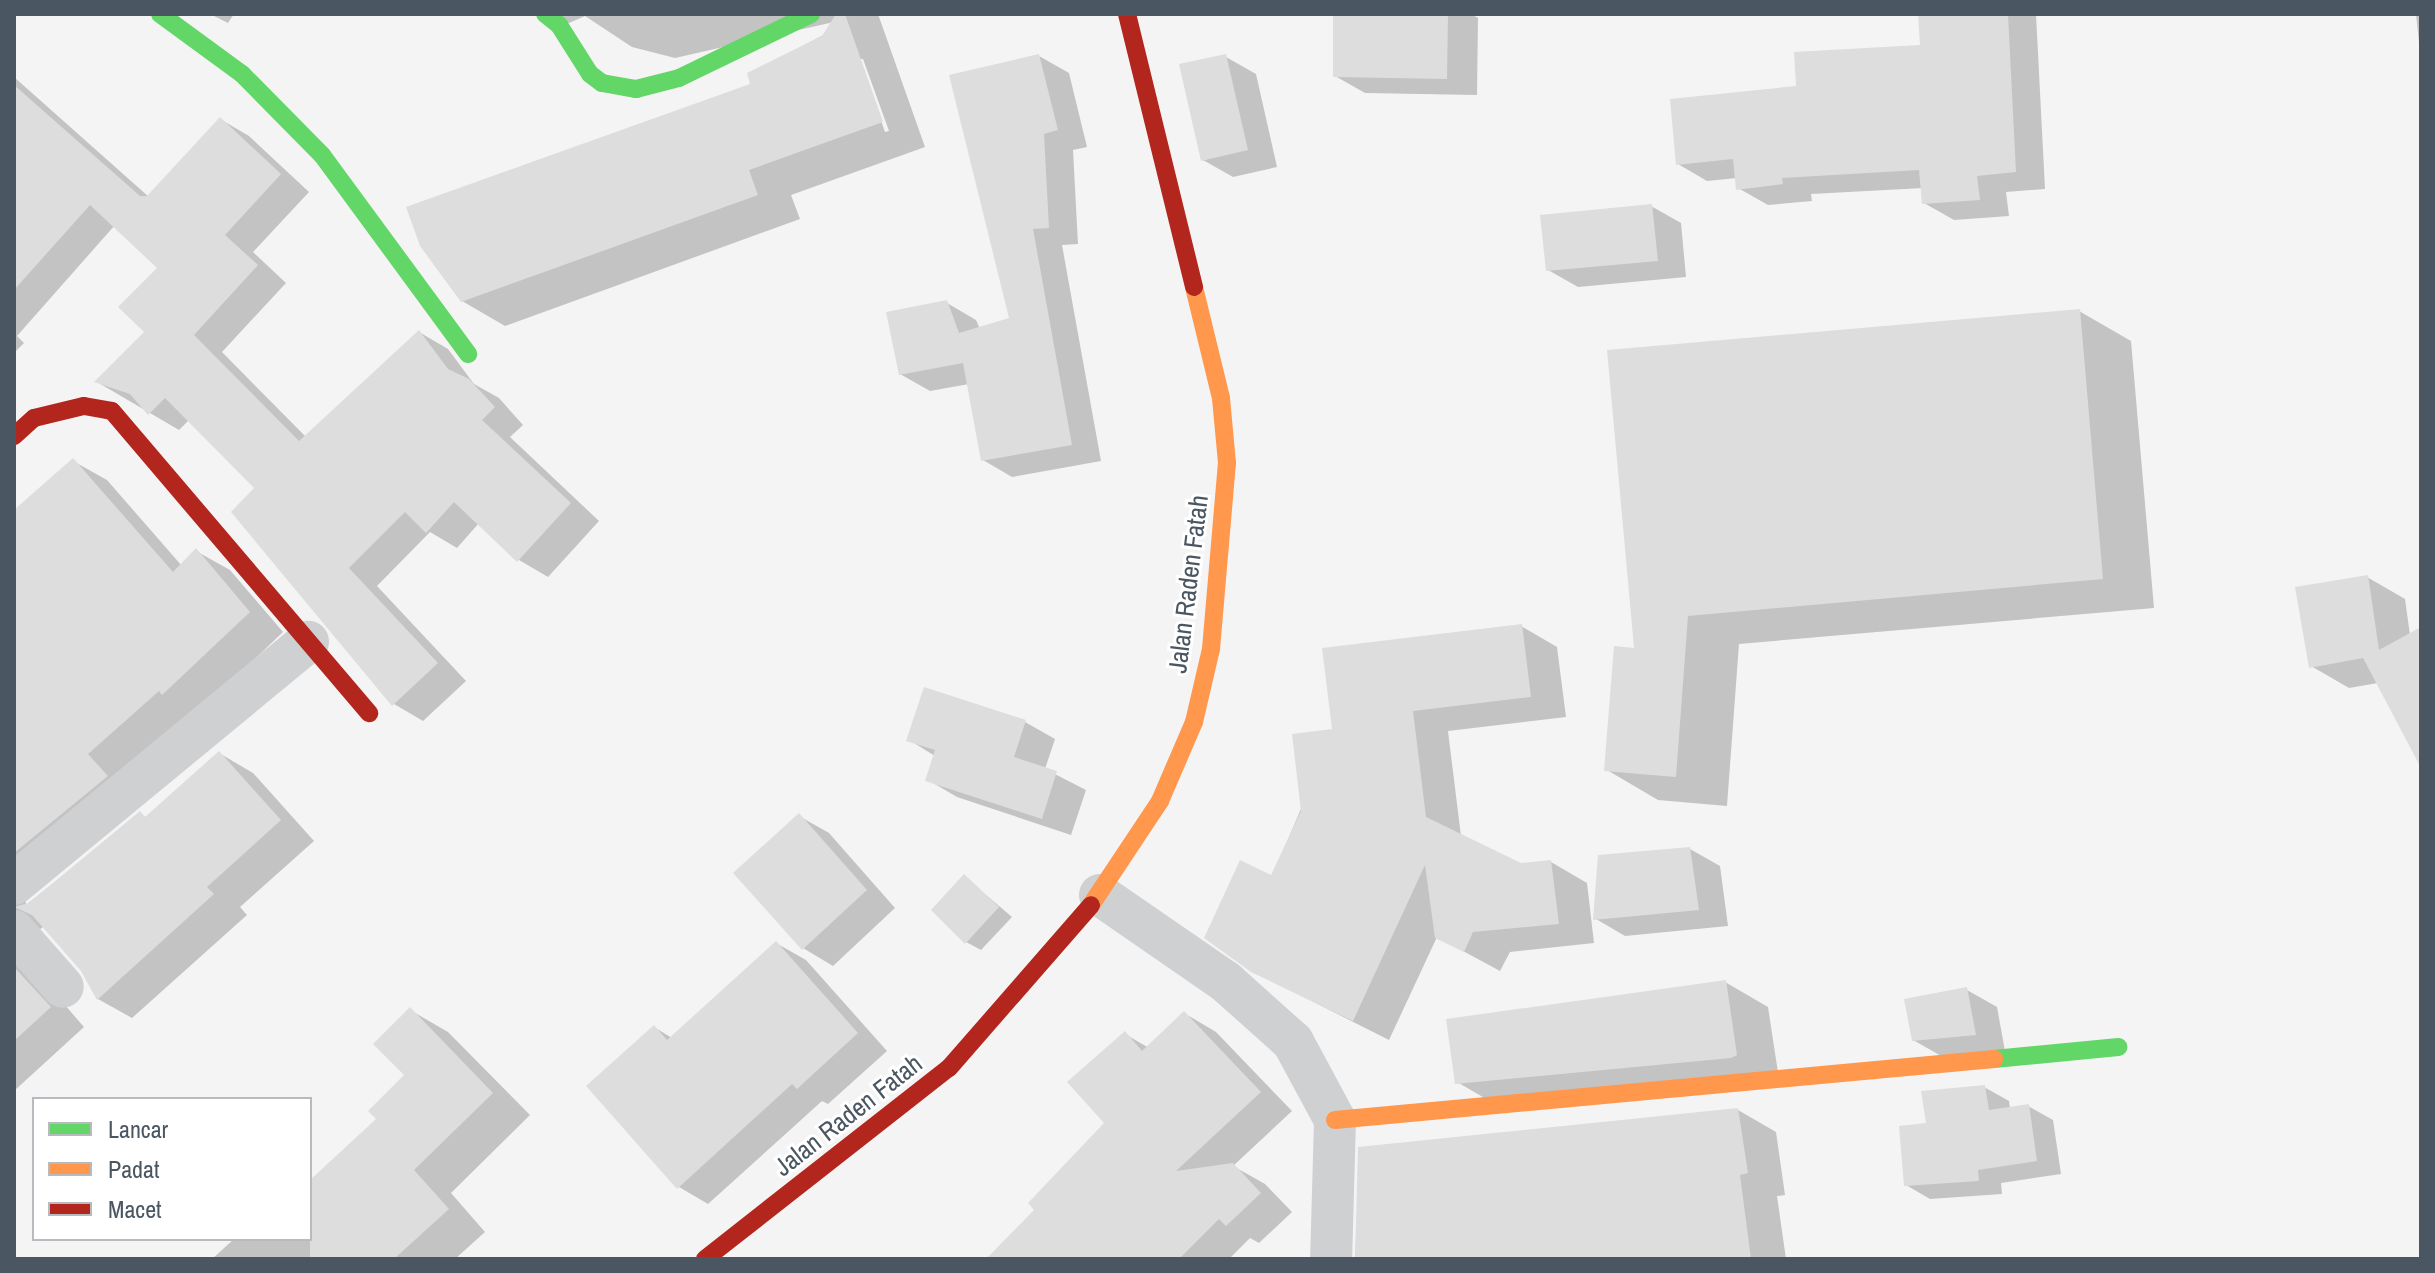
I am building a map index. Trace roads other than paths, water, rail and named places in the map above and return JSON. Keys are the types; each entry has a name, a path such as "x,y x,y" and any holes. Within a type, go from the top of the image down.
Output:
{"main road":[{"path":"160,14 242,74 322,155 468,354"},
{"path":"545,14 559,25 590,74 602,83 636,89 679,78 811,14"},
{"name":"Jalan Raden Fatah","path":"705,1259 949,1068 1100,895 1160,801 1194,722 1211,649 1227,463 1208,332 1127,14"},
{"path":"14,436 34,418 84,406 112,411 369,713"},
{"path":"1335,1120 2118,1047"}],"street":[{"path":"14,884 308,642"},
{"path":"1100,895 1271,1017 1293,1042 1335,1120 1331,1259"},
{"path":"14,931 63,987"}]}
